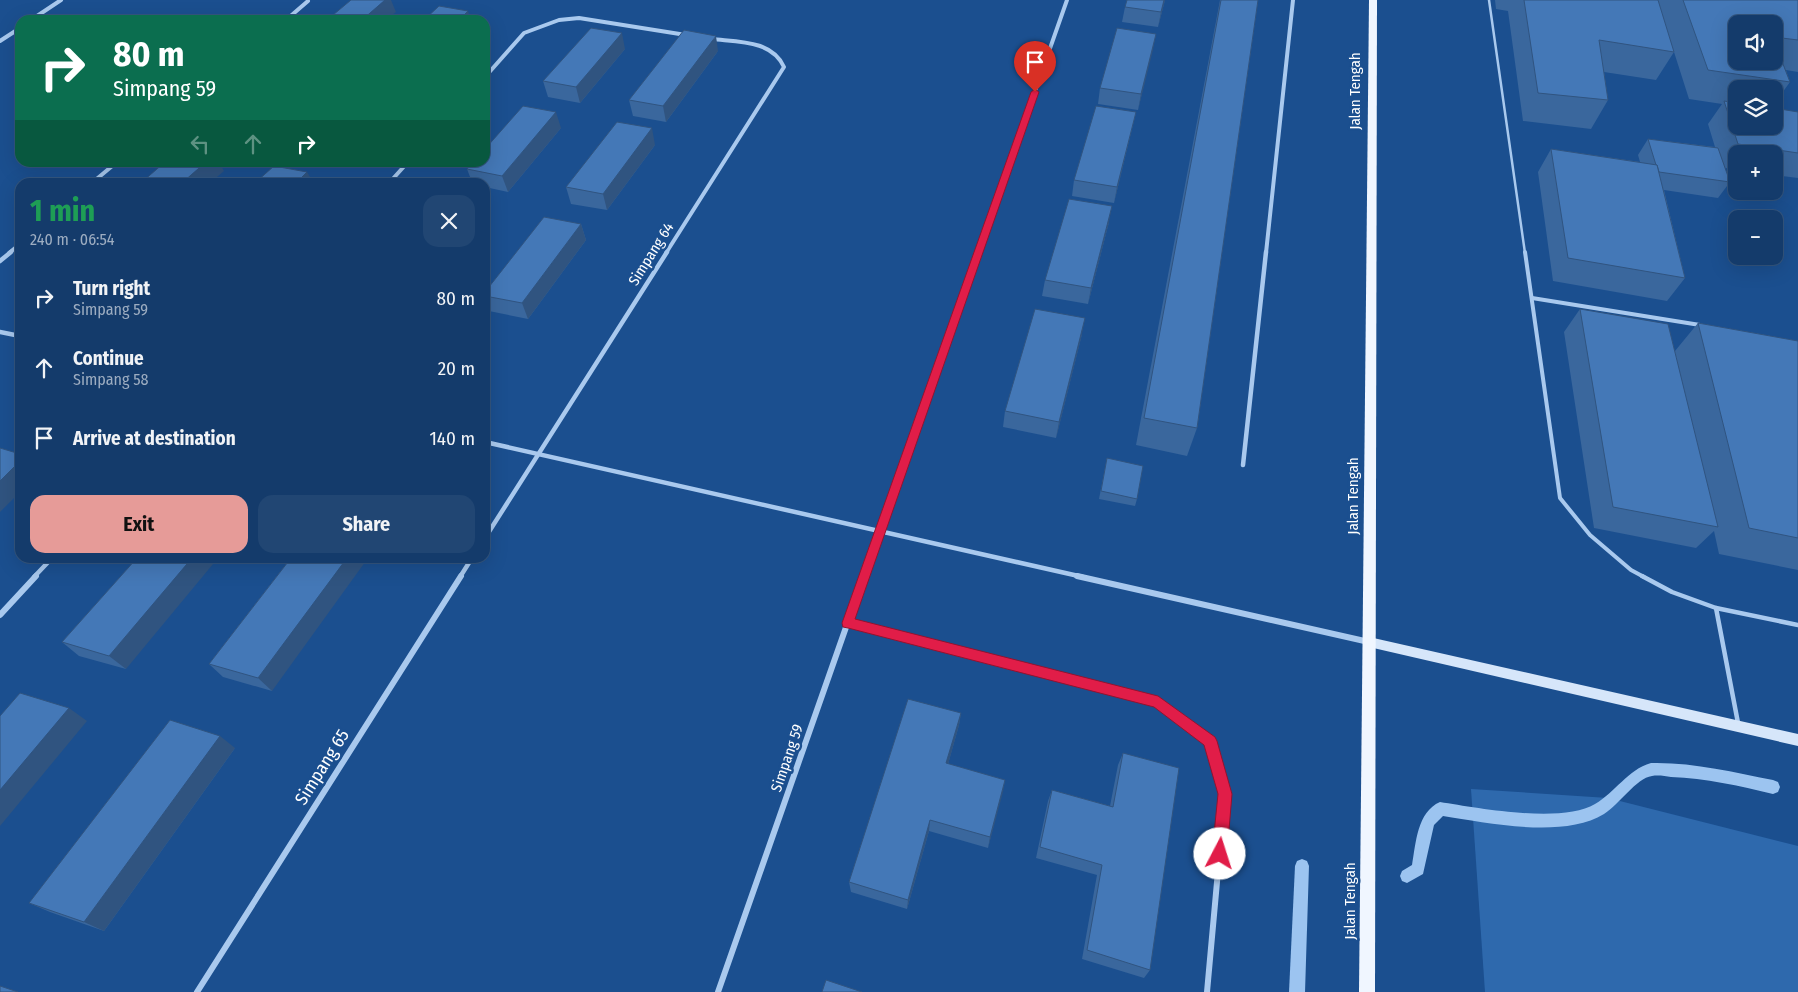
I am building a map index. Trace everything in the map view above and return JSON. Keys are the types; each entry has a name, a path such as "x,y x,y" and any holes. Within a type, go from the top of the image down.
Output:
{"main road":[{"name":"Jalan Tengah","path":"1367,992 1373,0"}],"street":[{"path":"38,15 61,0"},
{"name":"Simpang 59","path":"718,992 1067,0"},
{"path":"1243,465 1293,0"},
{"path":"292,15 308,1"},
{"path":"490,71 524,34 559,20 579,18 695,36"},
{"path":"0,41 15,31"},
{"name":"Simpang 64","path":"538,454 784,67 778,55 763,47 705,38"},
{"path":"98,178 111,167"},
{"path":"394,178 404,167"},
{"path":"0,261 15,248"},
{"path":"0,332 15,335"},
{"path":"490,443 1798,740"},
{"path":"490,530 538,454"},
{"path":"0,615 47,563"},
{"name":"Simpang 65","path":"197,992 469,563"},
{"path":"848,623 1158,702 1210,741 1225,794 1207,992"}],"lane":[{"path":"1489,0 1560,498 1590,535 1631,570 1672,592 1716,608 1798,625"},
{"path":"1532,298 1703,326"},
{"path":"1716,608 1739,727"}],"shaded area":[{"path":"1471,789 1608,798 1798,846 1798,992 1485,992"}],"building":[{"path":"351,0 385,0 368,15 333,15"},
{"path":"1127,0 1164,0 1161,12 1125,7"},
{"path":"1221,0 1258,0 1197,428 1144,418"},
{"path":"1524,0 1658,0 1674,52 1599,40 1608,100 1538,93"},
{"path":"1683,0 1798,0 1798,40 1783,38 1783,15 1728,15 1728,70 1783,70 1783,64 1790,82 1708,70"},
{"path":"439,6 468,11 464,15 429,15"},
{"path":"591,28 622,33 576,87 543,81"},
{"path":"1117,28 1156,34 1141,94 1100,88"},
{"path":"684,30 716,36 663,106 629,100"},
{"path":"1724,101 1728,102 1728,113"},
{"path":"523,106 556,112 502,176 467,169 469,167 490,167 490,143"},
{"path":"1096,106 1136,112 1117,187 1074,180"},
{"path":"1783,110 1798,112 1798,153 1783,151 1783,145 1738,144 1735,135 1783,135"},
{"path":"617,122 652,128 603,194 566,187"},
{"path":"1648,139 1718,148 1728,176 1728,182 1659,172"},
{"path":"1551,149 1657,165 1685,278 1568,258"},
{"path":"159,167 200,167 188,178 147,178"},
{"path":"273,167 307,172 301,178 260,178"},
{"path":"1069,199 1112,206 1091,288 1045,280"},
{"path":"544,217 581,224 522,303 490,297 490,286"},
{"path":"1035,309 1085,318 1059,422 1005,411"},
{"path":"1580,309 1668,324 1718,527 1613,507"},
{"path":"1698,323 1798,341 1798,538 1749,528"},
{"path":"0,448 15,452 15,466 0,481"},
{"path":"1107,458 1143,466 1137,499 1101,491"},
{"path":"133,563 188,563 109,656 62,642"},
{"path":"287,563 343,563 258,678 209,664"},
{"path":"20,693 69,708 0,790 0,716"},
{"path":"908,699 961,713 946,763 1005,780 990,837 930,820 908,900 849,882"},
{"path":"170,720 220,736 84,922 29,903"},
{"path":"1123,753 1179,768 1150,970 1087,950 1102,865 1040,847 1052,790 1113,807"},
{"path":"826,980 862,992 822,992"},
{"path":"0,986 18,992 0,992"}],"waterway":[{"path":"1407,876 1418,869 1428,821 1440,809 1520,819 1543,820 1583,816 1604,806 1635,778 1649,770 1678,770 1705,773 1773,787"},
{"path":"1297,992 1302,866"}],"route":[{"path":"1035,92 848,623 1158,702 1210,741 1225,794 1220,854"}]}
